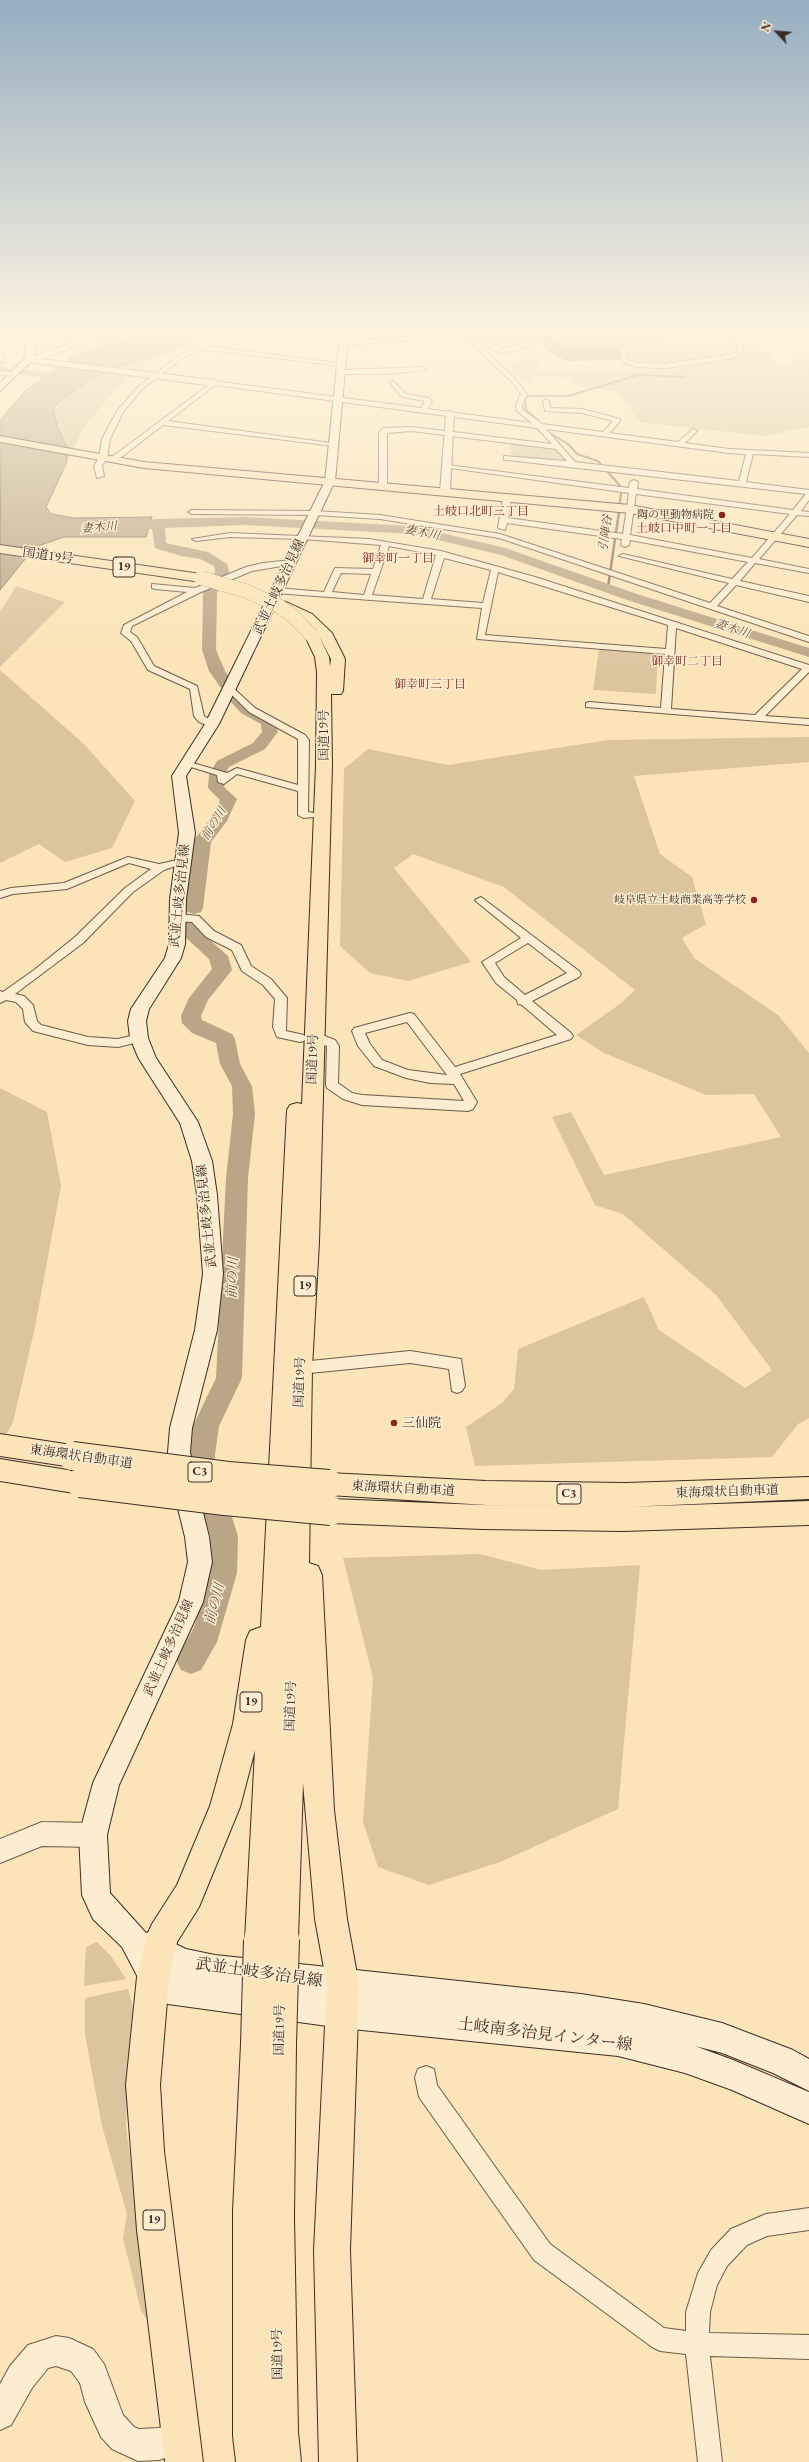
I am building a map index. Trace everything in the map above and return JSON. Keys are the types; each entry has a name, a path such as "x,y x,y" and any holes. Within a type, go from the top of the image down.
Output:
{"main road":[{"path":"16,442 144,465 630,509 809,543"},
{"name":"武並土岐多治見線","path":"334,444 330,481 212,724 179,776 187,823 182,862 177,944 173,958 140,1009 136,1021 139,1038 148,1059 189,1122 202,1161 208,1195 213,1274 206,1330 181,1428 180,1452 182,1476 197,1537 200,1562 191,1602 106,1783 93,1835 96,1895 103,1909 132,1937 160,1972 343,1999"},
{"name":"国道19号","path":"0,549 45,558 205,584 241,595 274,611 307,637 322,657 324,672 324,765 284,1411 272,1939 268,2044 251,2211 252,2436 255,2462"},
{"name":"国道19号","path":"0,554 45,558"},
{"path":"275,597 281,605 307,617 327,636 338,659 332,742 324,765"},
{"name":"国道19号","path":"272,1939 298,1489 300,1368 308,1242 308,901 315,673 307,637"},
{"name":"19","path":"182,2450 147,2151 143,2085 160,1972 163,1936 188,1896 208,1851 225,1807 247,1724 259,1647 274,1436 284,1411"},
{"name":"東海環状自動車道","path":"0,1445 228,1476 329,1484 486,1493 625,1495 809,1488"},
{"name":"東海環状自動車道","path":"0,1470 80,1483 226,1501 331,1511 482,1517 623,1519 809,1513"},
{"name":"19","path":"298,1489 308,1530 319,1810 343,1999 332,2250 338,2462"},
{"name":"武並土岐多治見線","path":"160,1972 182,1962 343,1999"},
{"name":"土岐南多治見インター線","path":"343,1999 581,2009 644,2019 722,2038 782,2061 809,2076"},
{"name":"土岐南多治見インター線","path":"343,1999 618,2041 685,2058 733,2075 786,2097 809,2109"},
{"name":"国道19号","path":"268,2044 276,2217 279,2432 282,2462"}],"street":[{"path":"100,476 98,466 102,458 105,442"},
{"path":"102,458 130,442"},
{"path":"317,442 334,444"},
{"path":"383,442 383,486"},
{"path":"445,492 447,442"},
{"path":"507,475 508,442"},
{"path":"522,442 554,444"},
{"path":"537,442 554,444 573,464"},
{"path":"662,442 750,453 809,455"},
{"path":"742,484 750,453"},
{"path":"507,458 573,464 742,484 809,494 776,536 712,606"},
{"path":"446,467 809,514"},
{"path":"622,565 635,472"},
{"path":"500,536 507,497"},
{"path":"192,512 314,514 380,517 500,536 622,565 734,582 809,600"},
{"path":"504,520 626,537 754,559 809,571"},
{"path":"196,539 230,536 303,536 386,543 441,553 532,578 808,668 757,718"},
{"path":"367,597 386,543"},
{"path":"426,602 441,553"},
{"path":"212,724 202,720 200,716 194,688 151,668 134,639 126,633 128,625 205,584 256,566 291,562"},
{"path":"622,565 712,606 809,639"},
{"path":"495,569 480,637 669,652"},
{"path":"327,595 338,570 376,572"},
{"path":"155,586 205,584"},
{"path":"275,597 327,595 486,606"},
{"path":"666,711 672,624"},
{"path":"230,688 252,710 302,737 304,740 302,789 303,815 310,815"},
{"path":"589,705 809,722"},
{"path":"186,764 219,772 222,780 224,781 233,772 237,771 302,789"},
{"path":"0,895 11,892 67,886 79,879 128,860 160,868"},
{"path":"2,996 38,973 79,940 118,899 160,868 168,864 182,862"},
{"path":"481,900 575,974 522,1001"},
{"path":"178,918 195,919 210,934 232,944 237,948 246,968 267,982 281,998 279,1027 281,1034 322,1039 331,1043 333,1046 332,1085 348,1096 362,1100 468,1106 471,1102 470,1098 455,1076 410,1017 358,1031 364,1046 378,1063 406,1074 455,1076 567,1036 522,1001 500,980 488,962 529,938"},
{"path":"2,996 20,998 29,1008 31,1022 37,1028 88,1041 118,1043 139,1038"},
{"path":"300,1368 410,1357 456,1364 457,1386"},
{"path":"0,1851 42,1834 93,1835"},
{"path":"426,2077 427,2089 542,2252 660,2339 697,2344 809,2347"},
{"path":"710,2462 697,2344 698,2312 706,2281 719,2258 739,2238 766,2225 809,2219"},
{"path":"0,2414 21,2377 39,2356 56,2351 69,2353 82,2360 93,2375 101,2402 112,2426 123,2438 138,2445 159,2444 182,2450"}],"shaded area":[{"path":"64,442 77,442 67,462 66,446"},
{"path":"510,443 556,449 567,462 512,457"},
{"path":"16,586 65,602 0,667 0,612"},
{"path":"599,649 658,653 656,694 593,690"},
{"path":"0,670 84,744 135,801 112,848 65,862 39,844 0,863"},
{"path":"809,737 809,762 634,776 660,854 692,877 706,924 682,938 694,958 778,1015 809,1053 809,1418 798,1424 772,1457 475,1466 466,1427 502,1403 514,1389 518,1349 644,1297 659,1330 745,1388 772,1370 716,1295 623,1214 595,1205 552,1117 571,1112 604,1175 781,1137 754,1094 706,1095 604,1053 576,1035 620,1004 635,990 504,887 413,854 394,868 471,962 408,981 370,973 340,946 344,769 368,749 448,765 608,740"},
{"path":"0,1088 47,1112 61,1186 35,1327 13,1422 0,1446"},
{"path":"480,1554 541,1570 640,1565 618,1809 500,1862 429,1885 378,1867 363,1822 373,1678 343,1558"},
{"path":"97,1942 111,1956 126,1979 84,1986 86,1947"},
{"path":"128,1989 133,2007 128,2062 126,2128 155,2330 141,2311 123,2238 127,2214 102,2126 85,2035 85,1998"}],"water":[{"path":"1,442 64,442 66,446 67,462 46,507 51,514 74,518 152,517 146,537 64,537 35,547 0,590"}],"waterway":[{"name":"引陣谷","path":"564,442 577,454 598,461 622,488 618,513"},
{"name":"引陣谷","path":"608,587 619,512"},
{"name":"妻木川","path":"158,524 244,521 412,530 505,552 632,597 809,653"},
{"name":"妻木川","path":"120,526 158,524"},
{"name":"前の川","path":"158,524 160,545 181,552 203,555 220,564 222,572 210,593 209,650 217,671 226,685"},
{"name":"前の川","path":"194,908 202,841 218,821 229,799 216,788 217,774 223,764 259,746 270,732 268,722 247,710 233,696"},
{"name":"前の川","path":"191,1660 207,1632 223,1573 224,1536 201,1462 206,1426 229,1378 237,1178 244,1114 242,1086 230,1064 225,1039 199,1028 192,1023 191,1016 199,998 222,970 218,956 191,934 192,927"}],"place":[{"name":"陶の里動物病院","path":"722,515"},
{"name":"岐阜県立土岐商業高等学校","path":"754,900"},
{"name":"三仙院","path":"394,1423"}],"district":[{"name":"土岐口北町三丁目","path":"481,512"},
{"name":"土岐口中町一丁目","path":"684,529"},
{"name":"御幸町一丁目","path":"398,559"},
{"name":"御幸町二丁目","path":"687,662"},
{"name":"御幸町三丁目","path":"430,685"}]}
